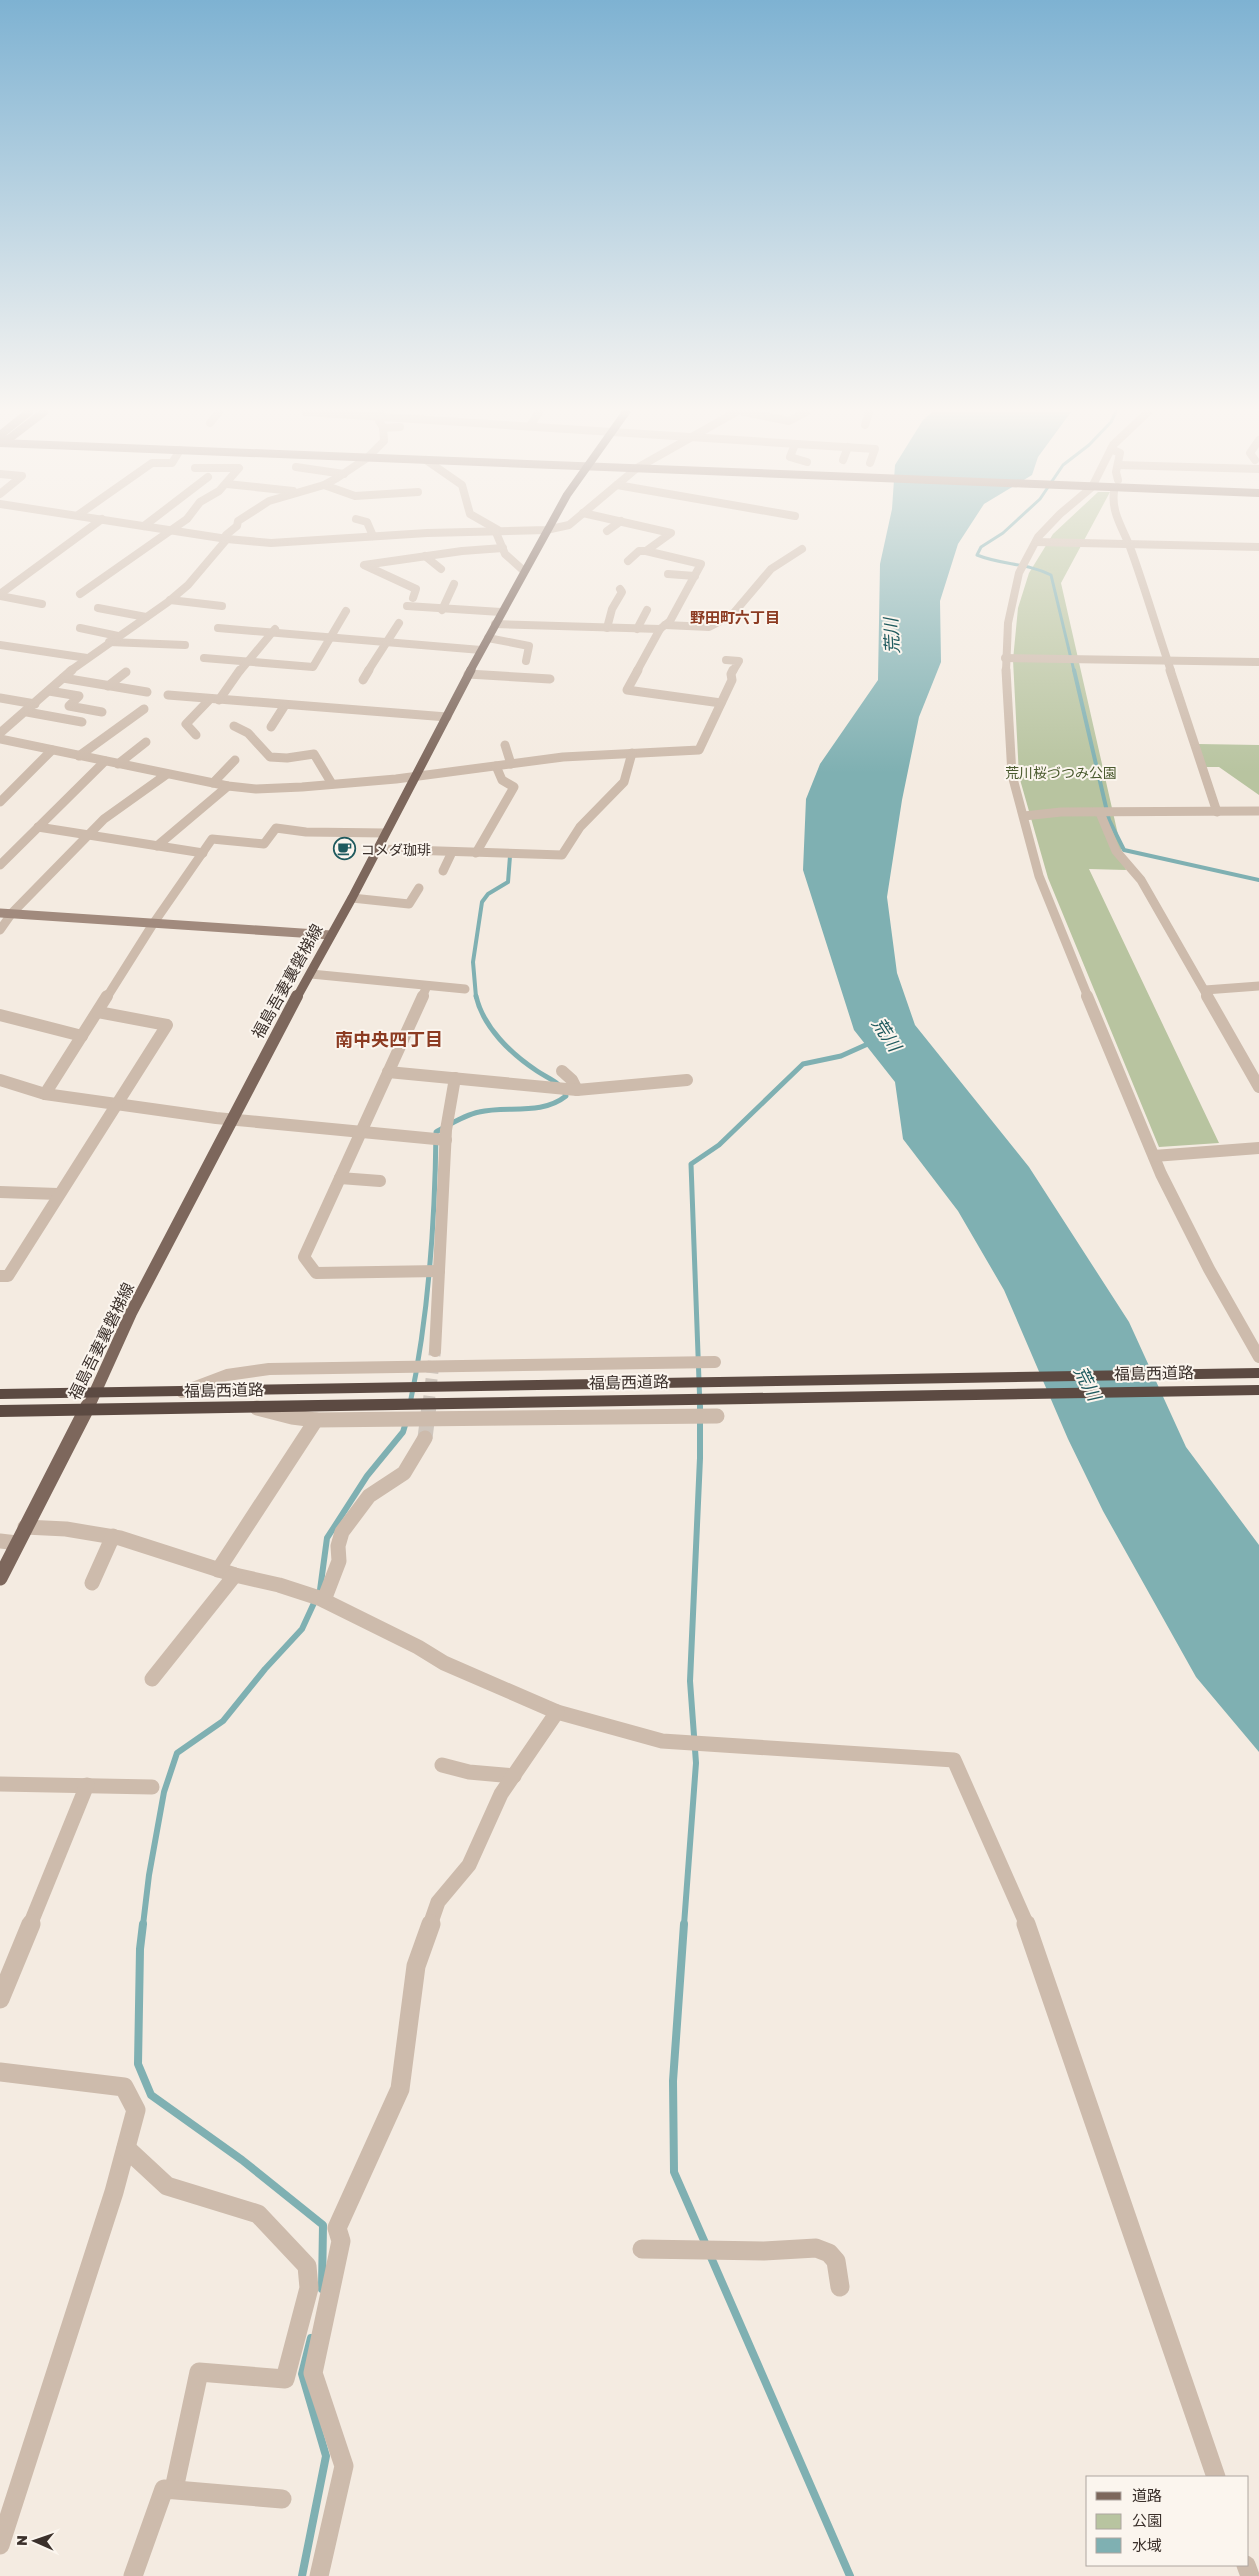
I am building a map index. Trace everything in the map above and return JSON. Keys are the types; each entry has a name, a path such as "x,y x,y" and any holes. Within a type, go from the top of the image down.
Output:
{"highway":[{"name":"福島西道路","path":"0,1394 180,1393 1259,1373"},
{"name":"福島西道路","path":"0,1411 1259,1390"}],"main road":[{"name":"福島吾妻裏磐梯線","path":"0,1578 86,1411 131,1313 271,1043 352,898 500,612 545,532"}],"street":[{"path":"0,595 84,532"},
{"path":"80,594 170,532"},
{"path":"186,532 226,539 297,543 373,536 451,532"},
{"path":"0,733 27,712 63,678 88,658 170,600 188,585 230,532"},
{"path":"371,532 373,536"},
{"path":"497,532 505,554 524,571"},
{"path":"646,551 671,534 658,532"},
{"path":"1044,532 1036,542 1019,573 1008,623 1004,658 1012,775 1039,876 1128,1097 1161,1174 1209,1269 1258,1354"},
{"path":"1123,532 1218,812"},
{"path":"1036,542 1259,547"},
{"path":"413,598 416,589 364,565 425,556 503,548"},
{"path":"494,624 607,628 709,627 732,615 771,568 802,548"},
{"path":"628,561 639,551 646,551 701,564 670,621 662,627 627,690 721,703"},
{"path":"425,556 441,569"},
{"path":"668,574 695,576"},
{"path":"442,610 454,584"},
{"path":"607,628 612,609 622,592 620,589"},
{"path":"0,595 42,604"},
{"path":"170,600 222,606"},
{"path":"407,606 442,610 500,612"},
{"path":"98,608 146,617"},
{"path":"637,628 647,610"},
{"path":"204,658 313,667 346,611"},
{"path":"363,680 399,623"},
{"path":"196,735 186,724 215,699 278,625"},
{"path":"80,628 118,636"},
{"path":"218,628 387,644 481,650"},
{"path":"488,638 530,646 526,661"},
{"path":"109,642 185,645"},
{"path":"0,645 88,658"},
{"path":"1004,658 1259,662"},
{"path":"0,739 228,786 256,789 396,779 415,775 511,764 632,753 704,750 721,703 732,680 731,674 739,661 726,660"},
{"path":"108,686 126,672"},
{"path":"468,674 550,679"},
{"path":"63,678 147,692"},
{"path":"49,691 79,696 68,706 102,712"},
{"path":"168,695 285,706 447,717"},
{"path":"0,698 35,704"},
{"path":"271,727 285,706"},
{"path":"79,756 144,709"},
{"path":"27,712 82,722"},
{"path":"234,726 248,733 270,757 287,758 314,754 332,784"},
{"path":"118,764 146,742"},
{"path":"505,745 511,764"},
{"path":"0,802 52,750"},
{"path":"378,849 562,855 580,827 624,782 632,753"},
{"path":"213,783 235,760"},
{"path":"0,864 105,761"},
{"path":"476,853 514,787 502,780 496,766"},
{"path":"0,930 12,914 88,835 115,811 167,774"},
{"path":"157,846 228,786"},
{"path":"1024,816 1061,812 1259,811"},
{"path":"1100,813 1116,851 1142,880 1259,1087"},
{"path":"38,827 203,852"},
{"path":"44,1094 154,924 212,839 264,844 276,828 306,832 385,833"},
{"path":"443,871 452,852"},
{"path":"352,898 409,904 418,888"},
{"path":"0,913 331,935"},
{"path":"311,974 465,989"},
{"path":"427,986 304,1257 316,1273 436,1271"},
{"path":"1205,990 1259,986"},
{"path":"0,1276 8,1276 58,1194 167,1025 98,1012"},
{"path":"0,1015 82,1036"},
{"path":"562,1071 572,1080 577,1090"},
{"path":"388,1072 577,1090 687,1080"},
{"path":"435,1351 436,1271 442,1134 455,1078"},
{"path":"0,1080 44,1094 216,1118 233,1118 361,1131 442,1134"},
{"path":"1154,1156 1259,1148"},
{"path":"340,1178 380,1181"},
{"path":"0,1192 58,1194"},
{"path":"180,1393 227,1375 268,1369 715,1362"},
{"path":"257,1408 292,1417 316,1420 718,1416"},
{"path":"218,1570 316,1420"},
{"path":"318,1598 339,1561 338,1546 342,1532 369,1496 404,1473 425,1438"},
{"path":"26,1527 66,1529 113,1536 218,1570 279,1585 318,1598 444,1663 557,1712 654,1739 680,1744 954,1760 1026,1923 1216,2476"},
{"path":"92,1583 113,1536"},
{"path":"0,1541 17,1543"},
{"path":"152,1679 235,1575"},
{"path":"319,2576 344,2466 313,2373 341,2241 337,2228 400,2089 416,1966 438,1902 469,1864 500,1794 557,1712"},
{"path":"442,1765 469,1772 514,1776"},
{"path":"0,1784 152,1787"},
{"path":"0,1999 87,1785"},
{"path":"0,2072 124,2087 136,2110 126,2148 0,2546"},
{"path":"126,2148 167,2186 258,2214 307,2266 309,2288 285,2379 199,2372 174,2489"},
{"path":"642,2250 764,2251 816,2248 829,2253 836,2261 840,2287"},
{"path":"133,2576 164,2489 282,2499"}],"green space":[{"name":"荒川桜づつみ公園","path":"1055,532 1088,532 1061,583 1126,870 1089,869 1219,1143 1159,1147 1048,878 1019,776 1013,660 1018,608 1029,573"},
{"path":"1198,744 1259,745 1259,795 1219,767 1206,767"}],"water":[{"name":"荒川","path":"887,532 966,532 958,544 940,601 941,662 919,717 902,800 887,897 897,973 915,1025 1029,1167 1129,1322 1186,1447 1259,1545 1259,1752 1196,1677 1103,1511 1068,1439 1004,1290 958,1211 903,1139 895,1082 854,1030 803,870 806,799 820,764 878,680 880,564"}],"waterway":[{"path":"1004,532 981,547 977,555 995,561 1033,568 1051,575 1074,671"},
{"path":"1074,670 1109,820 1124,850 1259,880"},
{"path":"476,997 473,962 482,902 488,894 508,882 510,856"},
{"path":"410,1404 417,1370 430,1269 436,1132 473,1113 546,1106 566,1096 558,1084 527,1064 499,1039 485,1018 476,996"},
{"name":"荒川","path":"700,1408 691,1164 719,1145 803,1064 841,1056 870,1043"},
{"path":"684,1925 696,1763 690,1681 700,1458 700,1408"},
{"path":"143,1925 149,1875 164,1792 177,1753 223,1721 265,1669 302,1629 320,1590 327,1538 367,1476 403,1432 406,1422"},
{"path":"143,1924 140,1949 138,2064 151,2095 242,2160 323,2225 322,2289"},
{"path":"684,1924 673,2081 674,2172 706,2245"},
{"path":"710,2255 850,2576"},
{"path":"302,2576 326,2456 302,2374 311,2338"}],"tunnel":[{"path":"428,1408 435,1351"},
{"path":"425,1438 429,1406"}],"place":[{"name":"コメダ珈琲","path":"345,849"}],"district":[{"name":"野田町六丁目","path":"735,617"},
{"name":"南中央四丁目","path":"389,1039"}]}
